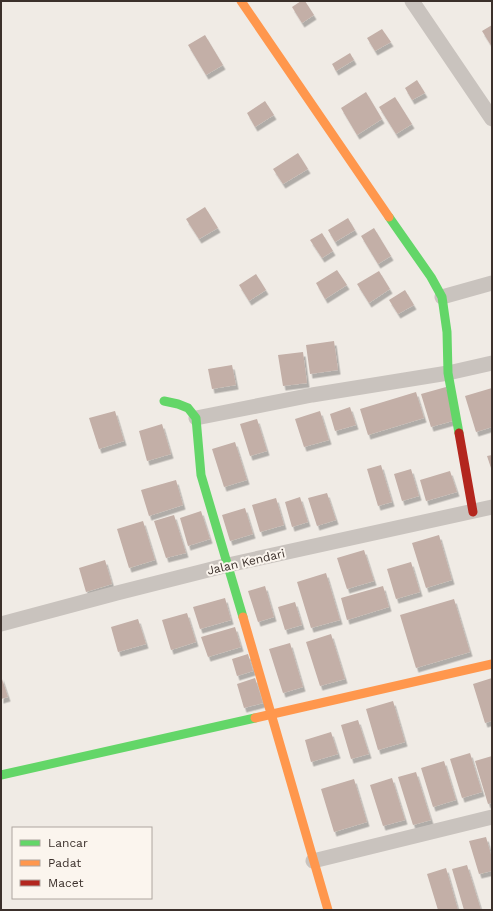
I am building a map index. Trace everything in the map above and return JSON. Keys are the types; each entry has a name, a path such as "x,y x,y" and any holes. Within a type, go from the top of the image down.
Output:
{"street":[{"path":"241,1 308,101 427,270 442,297 447,332 448,373 473,512"},
{"path":"412,1 492,119"},
{"path":"442,297 492,282"},
{"path":"196,418 312,395 448,373 492,363"},
{"path":"164,401 188,408 196,418 201,475 328,910"},
{"name":"Jalan Kendari","path":"1,624 228,565 492,507"},
{"path":"1,775 492,664"},
{"path":"313,861 492,817"}],"building":[{"path":"301,1 305,1 314,15 302,23 292,7"},
{"path":"492,25 492,47 482,31"},
{"path":"382,29 391,42 375,51 367,38"},
{"path":"205,35 223,65 206,75 188,45"},
{"path":"350,53 354,60 336,71 332,64"},
{"path":"417,80 425,93 412,100 405,88"},
{"path":"366,92 382,119 357,135 341,108"},
{"path":"395,97 412,124 396,134 379,107"},
{"path":"265,101 274,115 255,127 247,113"},
{"path":"298,153 308,169 283,184 273,169"},
{"path":"205,207 218,228 199,239 186,219"},
{"path":"348,218 355,230 335,242 328,230"},
{"path":"374,228 391,256 378,264 361,236"},
{"path":"322,233 333,251 322,258 310,240"},
{"path":"337,270 347,285 325,299 316,283"},
{"path":"379,271 390,289 369,303 357,284"},
{"path":"256,274 266,290 249,301 239,285"},
{"path":"405,290 414,305 398,314 389,300"},
{"path":"334,341 338,370 310,374 306,345"},
{"path":"303,352 307,383 283,386 278,355"},
{"path":"232,365 236,385 212,389 208,369"},
{"path":"446,387 456,420 431,427 421,394"},
{"path":"492,388 492,427 476,432 465,396"},
{"path":"416,392 424,418 368,435 360,409"},
{"path":"350,407 356,425 335,431 330,414"},
{"path":"115,411 124,441 99,449 89,418"},
{"path":"320,411 329,440 304,447 295,419"},
{"path":"257,419 267,451 250,456 240,424"},
{"path":"162,424 171,454 147,461 139,431"},
{"path":"235,442 247,480 224,487 212,449"},
{"path":"492,455 492,471 487,456"},
{"path":"381,465 392,502 378,506 367,469"},
{"path":"411,469 419,496 402,501 394,474"},
{"path":"450,471 457,492 426,501 420,480"},
{"path":"176,480 183,505 149,516 141,490"},
{"path":"327,493 336,520 317,526 308,498"},
{"path":"300,497 308,522 292,527 285,502"},
{"path":"276,498 284,525 260,532 252,505"},
{"path":"245,508 253,534 230,541 222,515"},
{"path":"201,511 210,539 188,546 180,518"},
{"path":"174,515 186,553 166,558 154,521"},
{"path":"143,521 155,560 129,568 117,529"},
{"path":"439,535 452,580 426,588 412,543"},
{"path":"364,550 374,581 347,589 337,558"},
{"path":"105,560 112,584 86,592 79,568"},
{"path":"411,562 420,592 396,599 387,569"},
{"path":"326,573 340,620 311,628 297,582"},
{"path":"265,586 274,617 258,622 248,591"},
{"path":"383,586 389,607 347,620 341,598"},
{"path":"225,598 231,620 200,629 193,607"},
{"path":"454,599 470,652 416,668 400,615"},
{"path":"295,602 302,625 285,630 278,607"},
{"path":"187,613 196,642 171,650 162,620"},
{"path":"138,619 146,644 118,652 111,627"},
{"path":"235,627 241,647 208,657 201,637"},
{"path":"331,634 345,679 320,686 306,642"},
{"path":"290,643 303,687 283,693 269,649"},
{"path":"248,654 253,671 237,676 232,659"},
{"path":"1,676 8,697 1,699"},
{"path":"255,678 263,703 244,708 237,684"},
{"path":"492,678 492,721 485,723 473,684"},
{"path":"393,701 405,742 378,750 366,709"},
{"path":"358,720 369,754 351,759 341,725"},
{"path":"331,732 338,754 311,762 305,740"},
{"path":"470,753 482,792 462,798 450,759"},
{"path":"492,756 492,803 488,804 475,761"},
{"path":"444,761 456,800 433,807 421,768"},
{"path":"416,772 431,820 413,825 398,777"},
{"path":"392,778 405,820 383,826 370,785"},
{"path":"354,779 367,822 334,832 321,789"},
{"path":"486,837 492,858 492,871 479,874 469,841"},
{"path":"467,865 481,910 464,910 452,869"},
{"path":"446,868 458,910 438,910 427,874"}],"traffic: fast":[{"path":"389,217 431,277 442,297 447,332 448,373 459,433"},
{"path":"164,401 188,408 196,418 201,475 243,617"},
{"path":"1,775 255,718"}],"traffic: slow":[{"path":"241,1 389,217"},
{"path":"243,617 328,910"},
{"path":"255,718 492,664"}],"traffic: jam":[{"path":"459,433 473,512"}]}
